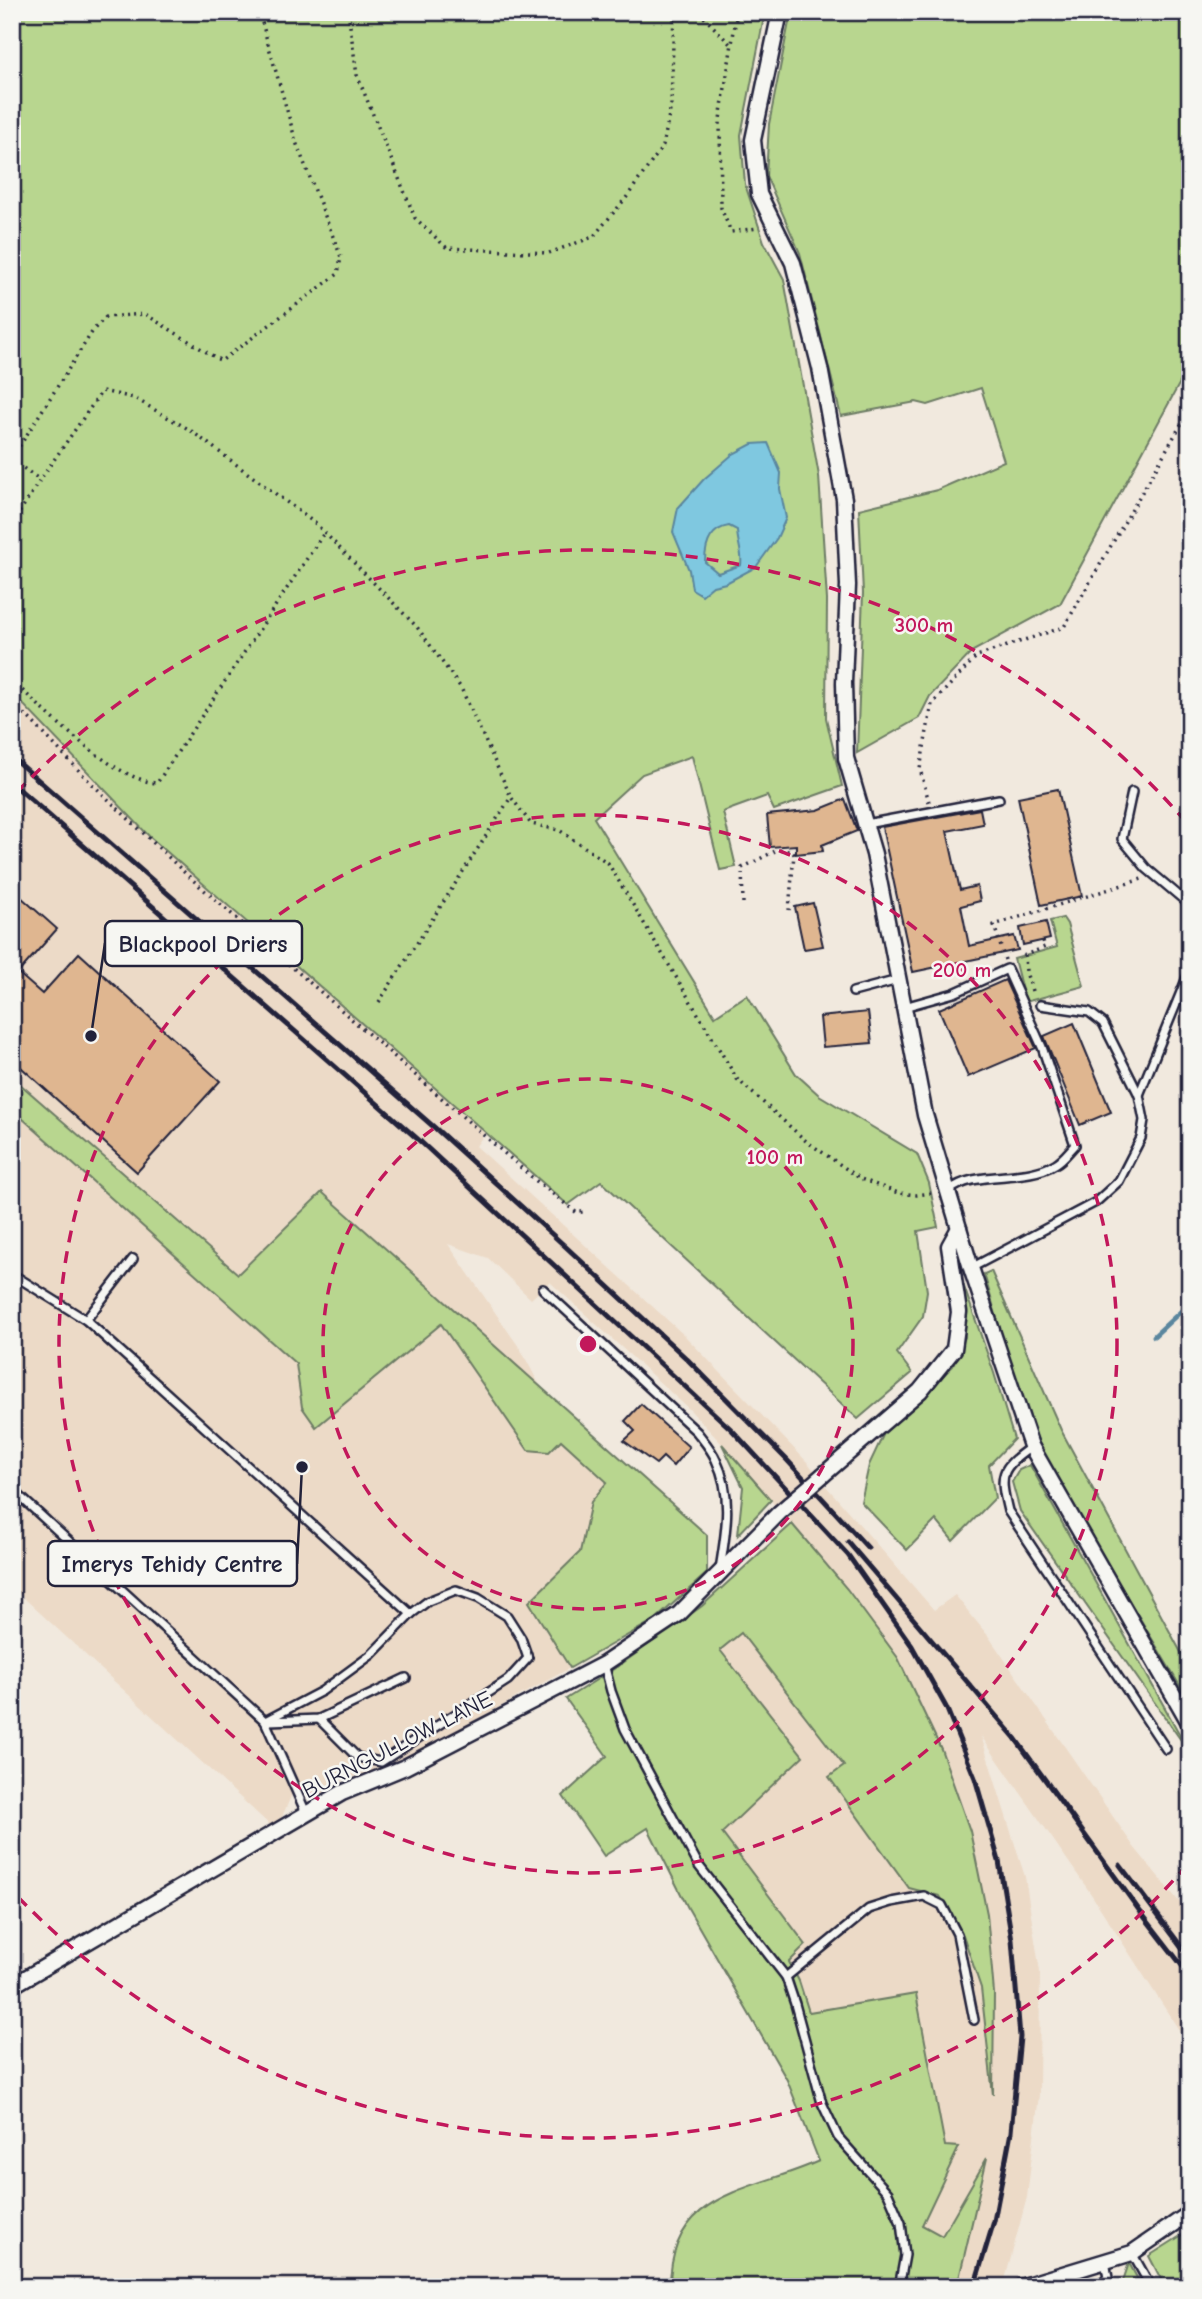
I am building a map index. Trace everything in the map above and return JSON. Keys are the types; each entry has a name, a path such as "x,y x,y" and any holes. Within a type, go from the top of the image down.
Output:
{"street":[{"path":"780,12 753,140 759,194 793,263 820,368 844,499 848,585 844,683 846,758 874,854 925,1115 958,1228 1031,1446 1190,1724"},
{"name":"BURNGULLOW LANE","path":"12,1986 342,1793 405,1767 604,1664 679,1614 779,1513 920,1391 954,1349 959,1312 949,1246 958,1228"},
{"path":"1020,2287 1132,2253 1190,2213"}],"lane":[{"path":"1132,792 1122,839 1146,868 1190,905"},
{"path":"866,824 999,799"},
{"path":"903,1007 954,993 1007,969 1041,1047 1075,1144 1057,1164 1033,1174 1013,1174 957,1184 948,1192"},
{"path":"1139,1095 1190,970"},
{"path":"853,992 898,980"},
{"path":"971,1268 1096,1202 1119,1181 1141,1138 1144,1120 1139,1095 1103,1023 1089,1012 1040,1005"},
{"path":"86,1320 133,1259"},
{"path":"12,1274 86,1320 411,1614"},
{"path":"543,1289 697,1433 716,1459 727,1491 727,1530 719,1574"},
{"path":"1031,1446 1004,1470 1003,1489 1009,1511 1166,1749"},
{"path":"12,1489 265,1721 307,1815"},
{"path":"265,1721 323,1691 371,1655 411,1614 428,1601 456,1590 478,1598 507,1616 522,1638 528,1658 508,1680 381,1762 357,1757 319,1719"},
{"path":"604,1664 625,1729 699,1866 786,1977 821,2102 838,2137 888,2193 901,2223 905,2255 897,2287"},
{"path":"265,1721 319,1719 406,1678"},
{"path":"786,1977 869,1909 924,1896 942,1905 957,1934 974,2020"},
{"path":"1132,2253 1151,2287"},
{"path":"1094,2287 1108,2278 1105,2261"}],"path":[{"path":"40,480 12,459 94,329 106,317 145,314 221,361 338,274 341,257 296,142 259,12"},
{"path":"348,12 357,75 415,218 447,248 549,253 593,237 626,198 663,146 671,105 674,12"},
{"path":"699,12 731,45"},
{"path":"737,12 720,119 721,208 731,232 775,225"},
{"path":"12,524 103,391 134,398 190,430 316,524 417,627 461,688 511,797 531,824 559,830 608,863 737,1079 806,1141 862,1179 898,1193 917,1195 948,1192"},
{"path":"931,812 920,769 932,704 977,656 1064,627 1190,409"},
{"path":"12,681 108,764 145,782 157,783 324,533"},
{"path":"12,707 25,714 139,829 297,973 535,1180 577,1213 586,1211"},
{"path":"379,1002 511,797"},
{"path":"743,903 742,868 777,850 790,850 794,854 789,910"},
{"path":"1007,969 994,925 1155,875"},
{"path":"1040,1005 1032,992 1026,972 1025,955 1045,947 1042,941"}],"shaded area":[{"path":"12,700 23,704 149,836 485,1133 476,1146 685,1336 808,1463 934,1610 955,1595 989,1637 1134,1847 1190,1915 1190,2047 1091,1894 981,1736 1025,1877 1040,1972 1039,2095 1027,2197 1003,2287 957,2287 986,2161 942,2237 922,2225 958,2147 945,2146 916,1994 809,2012 799,1981 789,1962 806,1945 722,1833 720,1650 741,1633 845,1767 829,1777 940,1896 964,1935 981,1988 993,2086 994,1993 987,1914 970,1831 941,1749 898,1658 847,1589 722,1444 690,1410 550,1282 531,1299 488,1258 448,1244 521,1350 540,1386 322,1192 239,1274 12,1077"},
{"path":"12,1109 296,1364 302,1407 316,1427 441,1324 528,1450 561,1440 607,1482 591,1502 580,1552 529,1602 570,1668 396,1764 340,1781 318,1797 306,1794 301,1785 292,1794 282,1817 271,1826 12,1587"}],"green space":[{"path":"12,12 765,12 741,135 745,184 764,242 784,279 819,476 827,600 826,718 842,786 774,810 767,796 723,812 736,867 720,870 692,756 642,774 594,818 715,1016 747,995 796,1074 819,1095 917,1154 929,1183 938,1227 918,1231 927,1291 923,1316 897,1353 912,1373 858,1419 601,1181 568,1205 149,836 23,704 12,700"},
{"path":"791,12 1190,12 1190,364 1060,604 973,651 930,696 919,718 857,753 863,593 859,509 937,490 1004,461 981,388 928,405 916,402 841,416 800,253 766,176 769,124"},
{"path":"1063,918 1084,986 1025,1002 1014,959 1057,947 1050,921"},
{"path":"12,1077 238,1274 322,1192 707,1535 707,1573 656,1619 570,1668 529,1602 580,1552 591,1502 607,1482 561,1440 549,1452 528,1450 441,1324 316,1427 302,1407 296,1364 12,1109"},
{"path":"991,1271 1061,1430 1190,1669 1190,1703 1046,1460 1020,1397 984,1274"},
{"path":"961,1278 1014,1439 989,1465 995,1498 953,1541 936,1520 907,1550 861,1502 869,1465 885,1431 953,1366 965,1337"},
{"path":"722,1444 771,1500 738,1535 743,1487"},
{"path":"1030,1465 1190,1753 1020,1511 1012,1482 1019,1470"},
{"path":"792,1524 847,1589 898,1658 941,1749 970,1831 987,1914 994,1993 993,2095 981,1988 963,1935 940,1896 909,1888 829,1777 844,1766 741,1633 720,1650 803,1756 722,1833 806,1945 789,1962 799,1981 809,2012 916,1994 945,2146 959,2147 922,2225 942,2236 987,2158 957,2287 670,2287 674,2255 684,2231 699,2213 719,2199 742,2189 819,2161 787,2080 688,1908 648,1828 604,1856 563,1796 607,1756 566,1699 620,1665 702,1606"},
{"path":"1190,2230 1190,2287 1165,2287 1149,2256"},
{"path":"1129,2263 1142,2287 1121,2287"}],"water":[{"path":"768,443 781,473 780,489 786,518 777,538 756,567 726,583 713,586 702,595 692,589 689,570 673,532 678,508 704,479 733,454 752,444","holes":["729,526 737,530 741,565 718,573 705,562 710,538 717,530"]}],"building":[{"path":"1058,789 1082,896 1041,905 1018,797"},
{"path":"845,799 857,831 822,845 823,851 796,854 796,845 770,847 767,815 818,810"},
{"path":"980,809 983,824 947,831 960,890 977,886 980,901 961,906 969,946 1014,936 1018,950 913,972 882,827"},
{"path":"12,889 57,929 18,973 42,994 79,953 220,1081 137,1172 12,1059"},
{"path":"813,903 823,946 804,949 795,907"},
{"path":"1046,922 1050,939 1023,945 1020,928"},
{"path":"1005,980 1036,1048 968,1077 939,1009"},
{"path":"868,1012 872,1043 823,1047 820,1017"},
{"path":"1074,1023 1111,1112 1080,1125 1044,1036"},
{"path":"641,1404 689,1447 673,1466 663,1457 656,1464 624,1441 635,1431 625,1421"}],"waterway":[{"path":"1154,1336 1190,1303"}],"railway":[{"path":"12,757 435,1128 566,1247 687,1359 787,1460 868,1548"},
{"path":"12,783 421,1142 732,1430 848,1555 912,1646 946,1707 975,1778 999,1861 1012,1940 1020,2037 1011,2132 994,2221 974,2287"},
{"path":"848,1542 1015,1738 1190,1976"},
{"path":"1120,1865 1190,1958"}],"place":[{"name":"Blackpool Driers","path":"91,1036"},
{"name":"Imerys Tehidy Centre","path":"302,1467"}]}
